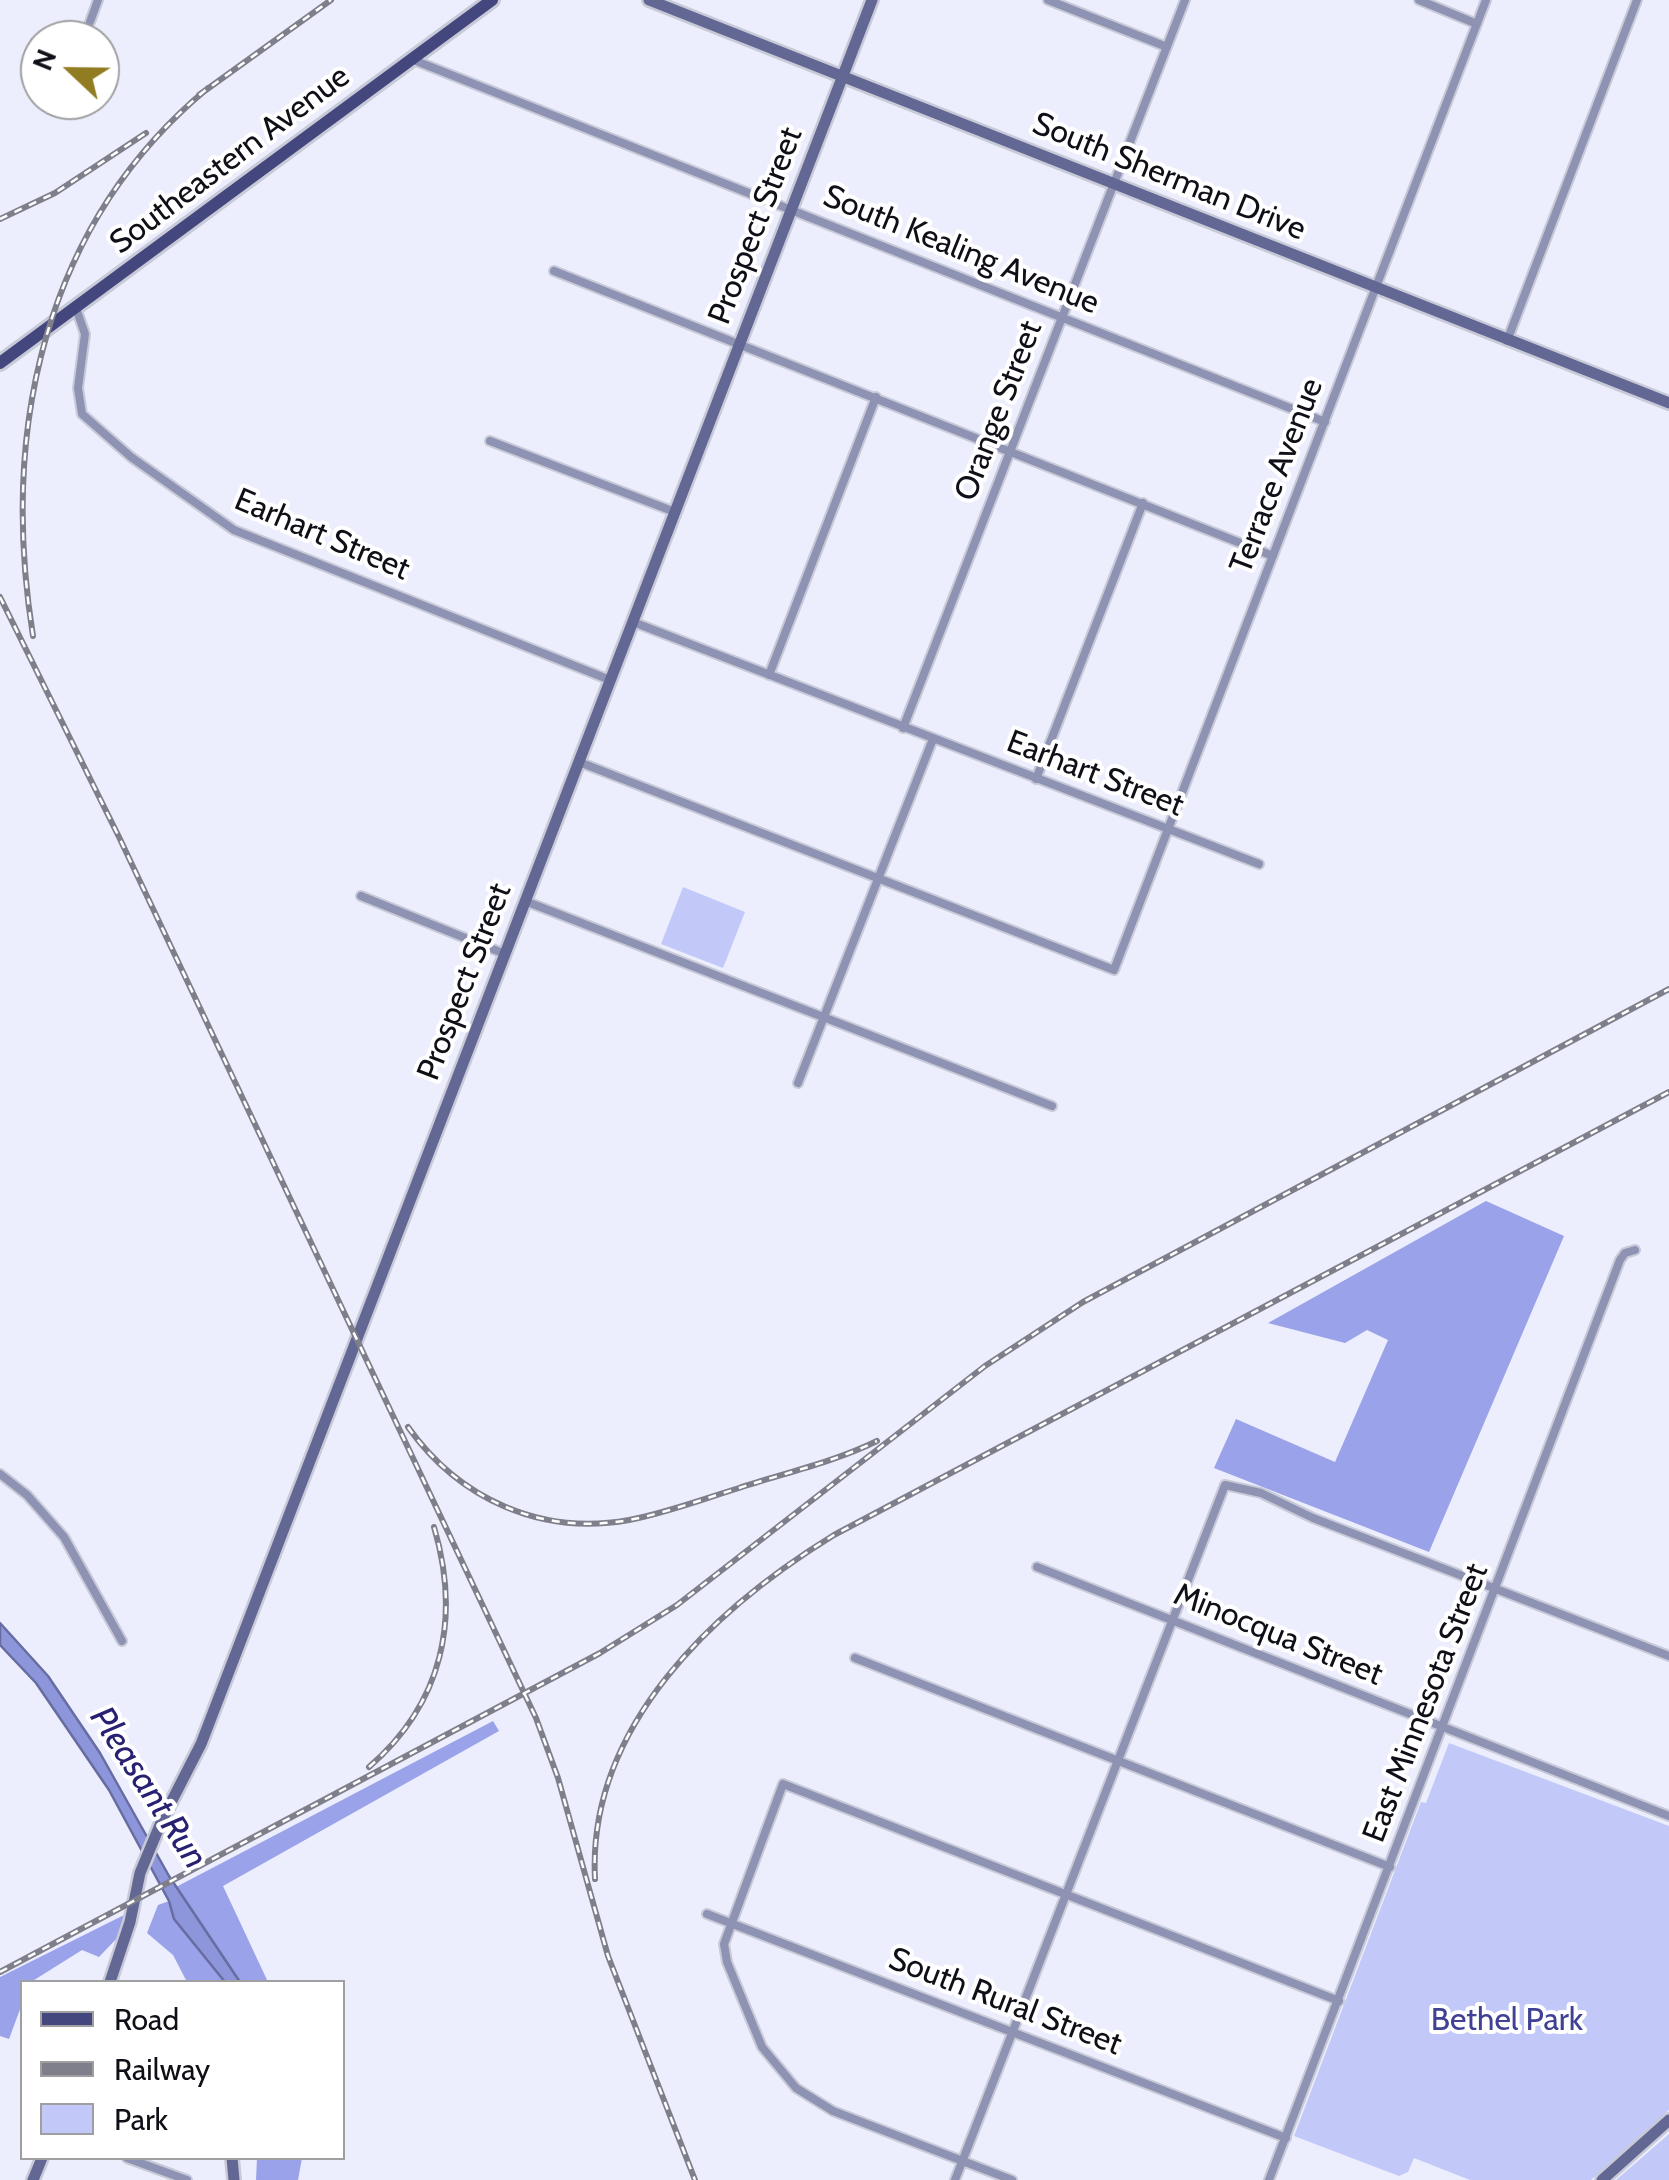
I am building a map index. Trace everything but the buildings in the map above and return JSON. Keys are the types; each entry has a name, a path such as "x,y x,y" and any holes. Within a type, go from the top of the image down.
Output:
{"main road":[{"name":"Southeastern Avenue","path":"0,363 492,0"},
{"name":"South Sherman Drive","path":"649,0 1669,403"},
{"name":"Prospect Street","path":"111,1980 130,1922 140,1872 201,1744 872,0"},
{"path":"1602,2180 1669,2120"}],"street":[{"path":"1048,0 1167,47"},
{"name":"Orange Street","path":"904,728 1185,0"},
{"path":"1419,0 1476,24"},
{"name":"Terrace Avenue","path":"879,878 1114,970 1486,0"},
{"path":"1506,341 1637,0"},
{"name":"South Kealing Avenue","path":"411,59 1324,422"},
{"path":"554,271 1274,556"},
{"name":"Earhart Street","path":"76,308 85,334 78,388 82,414 131,457 218,519 234,530 610,680"},
{"path":"769,675 876,398"},
{"path":"490,441 676,512"},
{"path":"1036,779 1143,503"},
{"name":"Earhart Street","path":"633,622 1259,864"},
{"path":"798,1083 933,739"},
{"path":"580,762 879,878"},
{"path":"361,896 505,954"},
{"path":"525,901 1052,1106"},
{"name":"East Minnesota Street","path":"1270,2180 1620,1260 1635,1250"},
{"path":"0,1474 27,1495 64,1537 122,1641"},
{"path":"955,2180 1225,1485 1261,1492 1313,1518 1669,1656"},
{"name":"Minocqua Street","path":"1037,1567 1669,1816"},
{"path":"855,1658 1390,1867"},
{"path":"1012,2180 825,2107 786,2078 762,2047 727,1962 724,1944 783,1784 1338,2001"},
{"name":"South Rural Street","path":"707,1914 1286,2138"},
{"path":"132,2160 187,2180"}],"green space":[{"path":"683,887 745,912 723,968 661,944"},
{"name":"Bethel Park","path":"1449,1743 1669,1826 1669,2110 1591,2180 1470,2180 1414,2158 1408,2172 1399,2176 1294,2136 1421,1802 1426,1803"},
{"path":"1669,2134 1669,2180 1616,2180"}],"shaded area":[{"path":"1486,1201 1564,1236 1429,1552 1214,1468 1236,1419 1335,1462 1388,1340 1367,1330 1345,1343 1268,1323"},
{"name":"Pleasant Run","path":"0,1623 48,1676 100,1753 169,1876 239,1980 223,1980 174,1919 169,1901 109,1790 36,1683 0,1645"},
{"path":"493,1721 499,1731 223,1886 267,1980 239,1980 176,1887"},
{"path":"169,1901 183,1931 223,1980 186,1980 173,1955 147,1933 158,1905"},
{"path":"126,1914 122,1933 99,1957 82,1950 34,1980 20,1980 20,2009 9,2039 0,2036 0,1977"},
{"path":"257,2160 302,2160 298,2180 256,2180"}],"railway":[{"path":"199,95 331,0"},
{"path":"33,636 24,559 23,482 31,408 47,335 72,267 107,202 152,142 208,88"},
{"path":"0,219 55,193 146,133"},
{"path":"0,597 119,837 536,1718 558,1778 608,1956 695,2180"},
{"path":"0,1972 600,1653 677,1605 985,1366 1083,1302 1669,989"},
{"path":"595,1879 598,1823 612,1771 636,1722 667,1677 704,1636 789,1564 834,1535 1669,1092"},
{"path":"408,1427 452,1474 477,1492 534,1517 596,1524 671,1510 827,1461 877,1441"},
{"path":"369,1767 414,1715 439,1657 446,1594 434,1527"}]}
